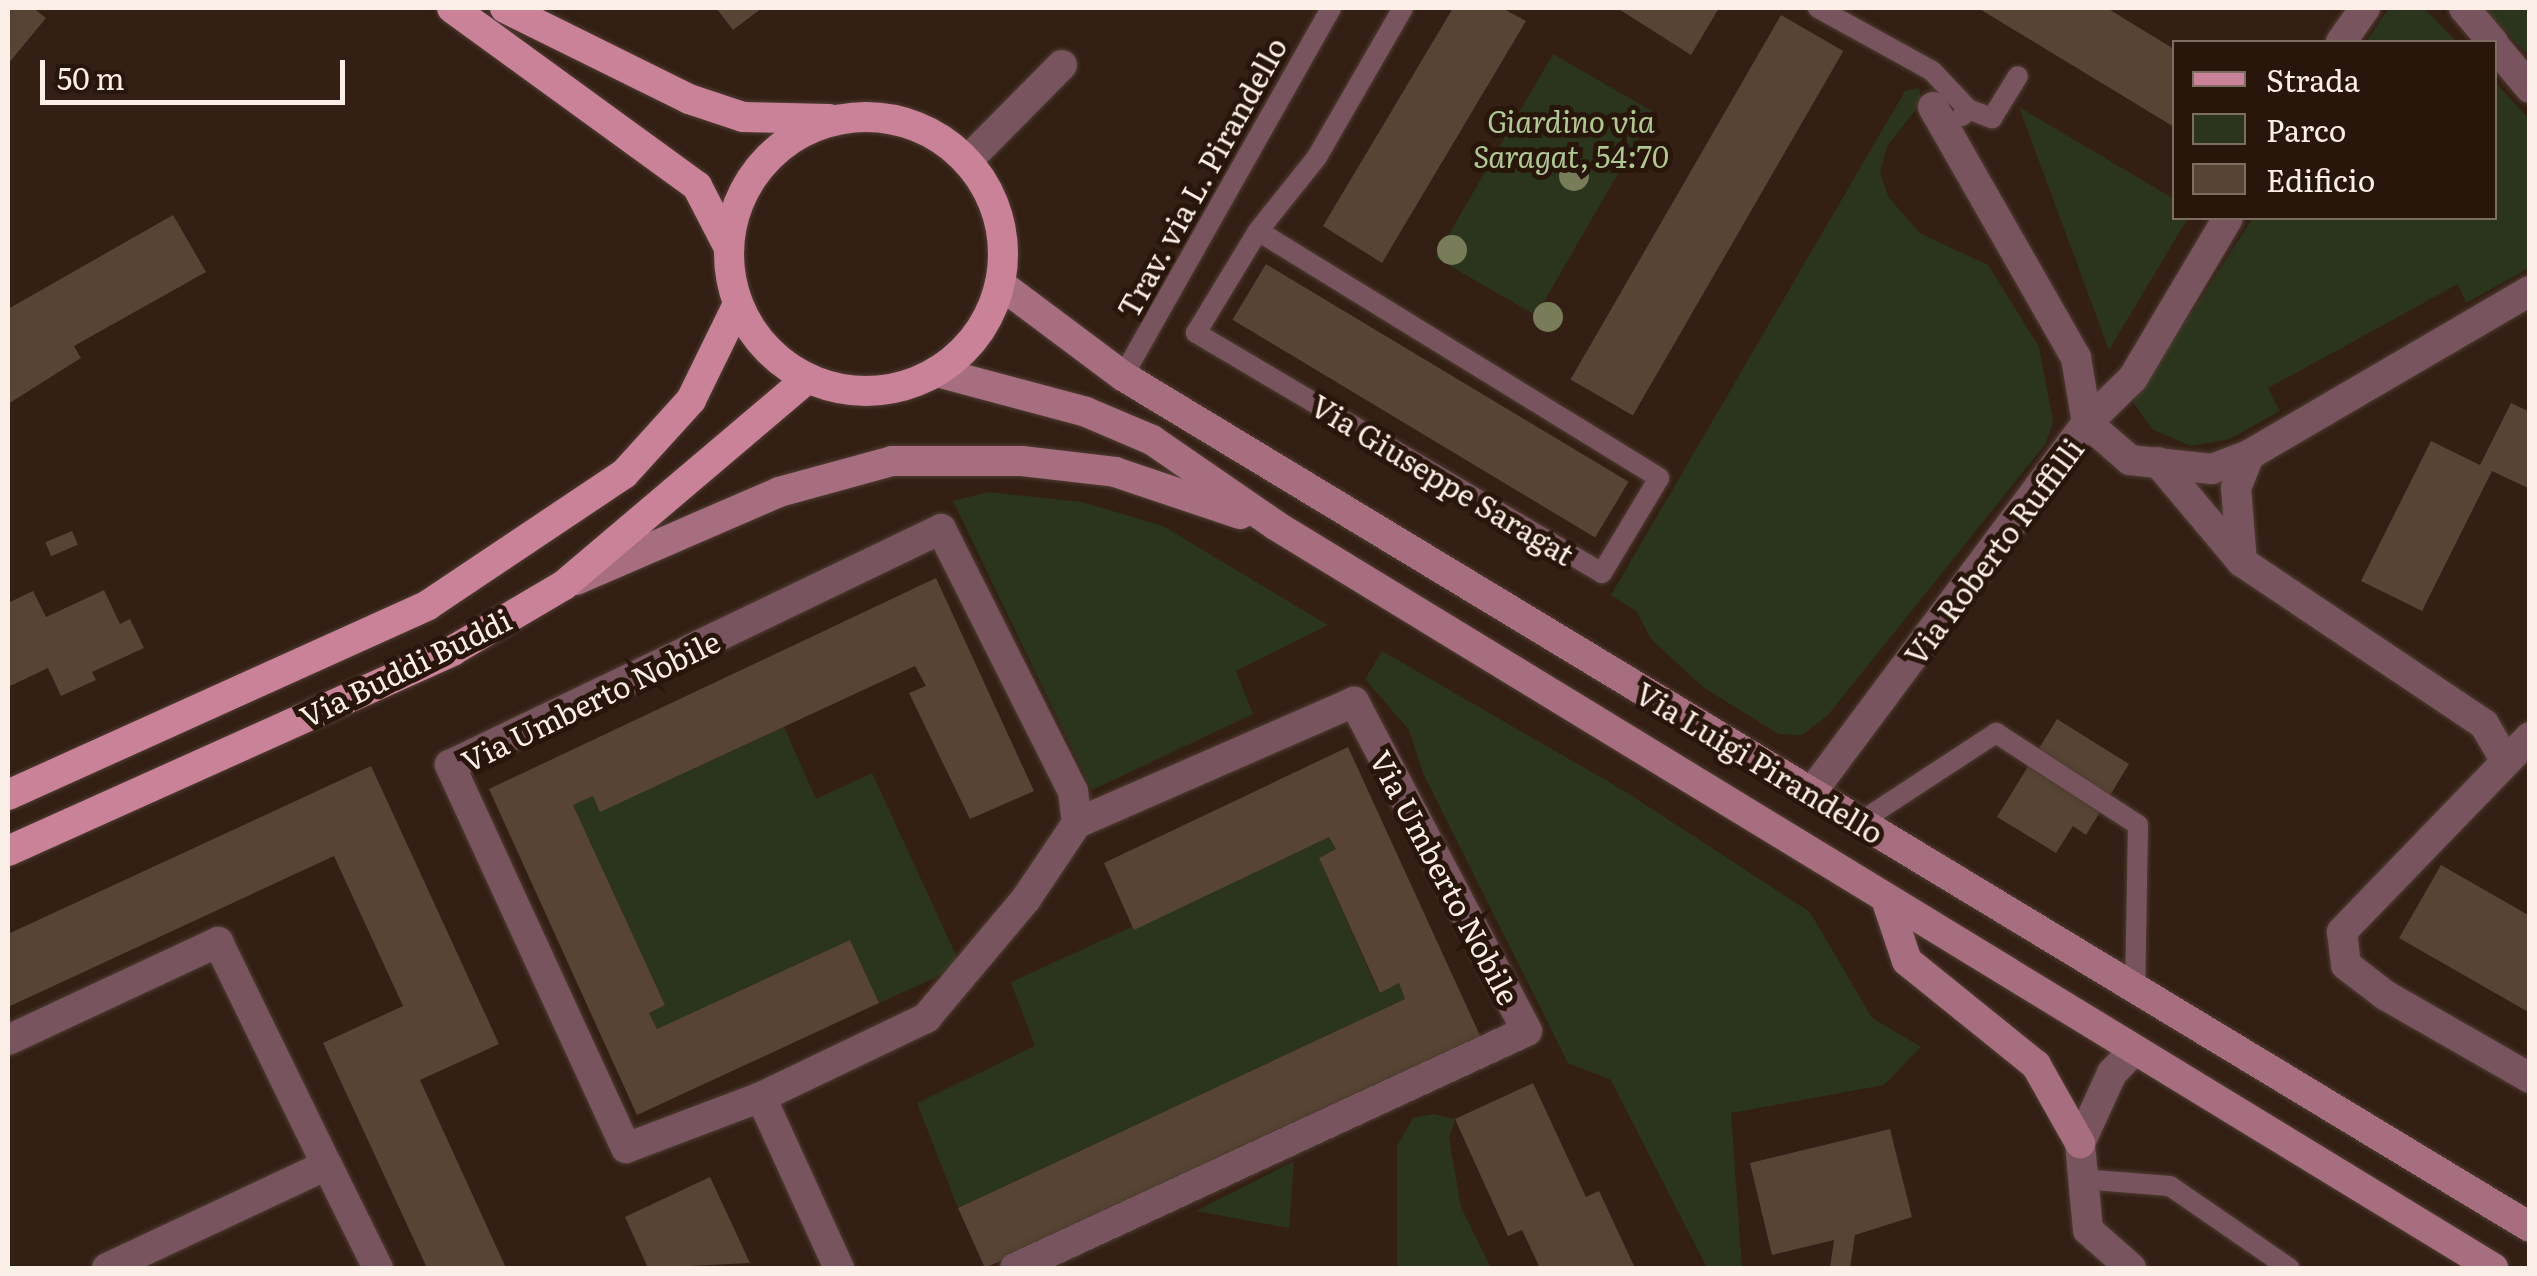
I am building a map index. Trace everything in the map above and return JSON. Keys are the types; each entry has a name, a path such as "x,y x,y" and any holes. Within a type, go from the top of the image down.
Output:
{"main road":[{"path":"452,8 697,186 728,248 738,304 765,348 807,378 850,391 896,388 938,372 976,333 1000,284 999,218 967,160 931,133 902,123 742,117 706,105 504,8"},
{"path":"728,248 752,178 807,130 842,119"},
{"name":"Via Luigi Pirandello","path":"1000,284 1123,376 2530,1228"},
{"name":"Via Buddi Buddi","path":"8,794 428,604 624,474 691,400 738,304"},
{"name":"Via Luigi Pirandello","path":"938,372 1086,412 1152,440 1275,526 2493,1268"},
{"name":"Via Buddi Buddi","path":"8,851 452,651 564,585 807,378"},
{"path":"564,585 779,492 892,461 1022,462 1116,472 1275,526"},
{"path":"1886,899 1907,961 2036,1065 2080,1143"}],"street":[{"path":"2342,40 2365,8"},
{"path":"2464,8 2491,40"},
{"path":"2497,48 2530,88"},
{"path":"967,160 1062,64"},
{"path":"1941,120 2076,358 2088,423"},
{"path":"2088,423 2132,378 2227,220"},
{"name":"Via Roberto Ruffilli","path":"1811,793 2088,423 2130,460 2212,469 2249,455 2530,291"},
{"path":"2242,562 2236,488 2249,455"},
{"path":"2158,462 2242,562 2484,724 2505,760"},
{"name":"Via Umberto Nobile","path":"1015,1268 1527,1032 1354,702 1077,824 1026,899 926,1018 761,1098 626,1148 450,766 941,530 1073,791 1077,824"},
{"path":"2530,737 2342,932 2346,965 2385,996 2530,1078"},
{"path":"8,1040 218,942 378,1268"},
{"path":"2131,1268 2088,1230 2080,1143 2112,1073 2134,1050"},
{"path":"761,1098 839,1268"},
{"path":"107,1268 327,1165"}],"lane":[{"name":"Trav. via L. Pirandello","path":"1123,376 1331,8"},
{"name":"Via Giuseppe Saragat","path":"1258,231 1658,478 1602,573 1196,333 1258,231 1317,157 1403,8"},
{"path":"1818,8 1932,71 1968,109 1992,118 2018,76"},
{"path":"1941,120 1968,109"},
{"path":"1860,822 1996,733 2138,824 2135,989"},
{"path":"2082,1179 2170,1186 2289,1268"}],"green space":[{"path":"2389,8 2424,8 2455,40 2367,40"},
{"path":"2484,8 2529,8 2529,56"},
{"name":"Giardino via Saragat, 54:70","path":"1553,54 1653,112 1536,316 1436,258"},
{"path":"2497,84 2529,119 2529,268 2466,303 2458,284 2268,388 2280,411 2230,439 2191,446 2152,429 2133,402 2252,220 2497,220"},
{"path":"1919,88 1922,102 1887,146 1880,173 1889,198 1921,234 1988,265 2039,347 2053,421 2046,443 1828,715 1802,735 1779,734 1704,688 1651,639 1637,612 1611,595 1905,91"},
{"path":"2019,107 2172,198 2172,220 2187,220 2109,350"},
{"path":"988,492 1082,502 1163,526 1328,625 1236,671 1253,714 1092,790 953,501"},
{"path":"1382,651 1626,792 1810,912 1872,1018 1921,1047 1884,1085 1731,1113 1742,1268 1707,1268 1611,1080 1568,1063 1423,773 1409,730 1365,679"},
{"path":"784,727 816,799 872,773 961,966 879,1003 850,940 657,1029 649,1013 665,1005 573,805 593,796 601,811"},
{"path":"1329,837 1336,849 1319,858 1379,993 1399,983 1405,999 958,1208 917,1103 1035,1046 1011,982"},
{"path":"1433,1114 1455,1119 1449,1137 1461,1207 1491,1268 1397,1268 1397,1146 1413,1118"},
{"path":"1294,1161 1289,1228 1196,1211"}],"building":[{"path":"8,8 33,8 46,18 8,64"},
{"path":"716,8 762,8 733,30"},
{"path":"1453,8 1502,8 1526,21 1382,263 1323,226"},
{"path":"1617,8 1719,8 1691,55"},
{"path":"1978,8 2107,8 2172,48 2172,126"},
{"path":"1781,15 1843,51 1633,416 1570,380"},
{"path":"173,215 206,272 74,346 81,358 8,404 8,309"},
{"path":"1266,264 1629,482 1595,538 1233,320"},
{"path":"2511,403 2530,412 2530,489 2492,471 2422,611 2361,581 2431,441 2480,465"},
{"path":"72,531 78,545 51,556 45,542"},
{"path":"936,578 1034,791 970,819 909,693 926,686 915,666 600,812 593,796 573,805 665,1005 649,1013 657,1029 850,940 879,1003 637,1115 489,789"},
{"path":"104,590 120,624 130,619 144,648 92,672 96,680 61,696 48,668 8,687 8,603 33,591 46,617"},
{"path":"2057,719 2129,764 2086,835 2073,826 2056,853 1997,817"},
{"path":"1348,747 1483,1042 985,1268 958,1208 1405,999 1399,983 1380,993 1319,858 1336,849 1329,837 1134,930 1104,863"},
{"path":"371,766 499,1044 420,1080 506,1268 427,1268 323,1043 403,1006 334,856 8,1007 8,934"},
{"path":"2441,865 2530,916 2530,1013 2399,938"},
{"path":"1533,1083 1586,1197 1599,1191 1635,1268 1540,1268 1522,1230 1508,1236 1455,1119"},
{"path":"1890,1129 1912,1217 1855,1235 1850,1268 1830,1268 1834,1240 1772,1255 1750,1163"},
{"path":"710,1177 750,1263 648,1268 625,1217"}]}
